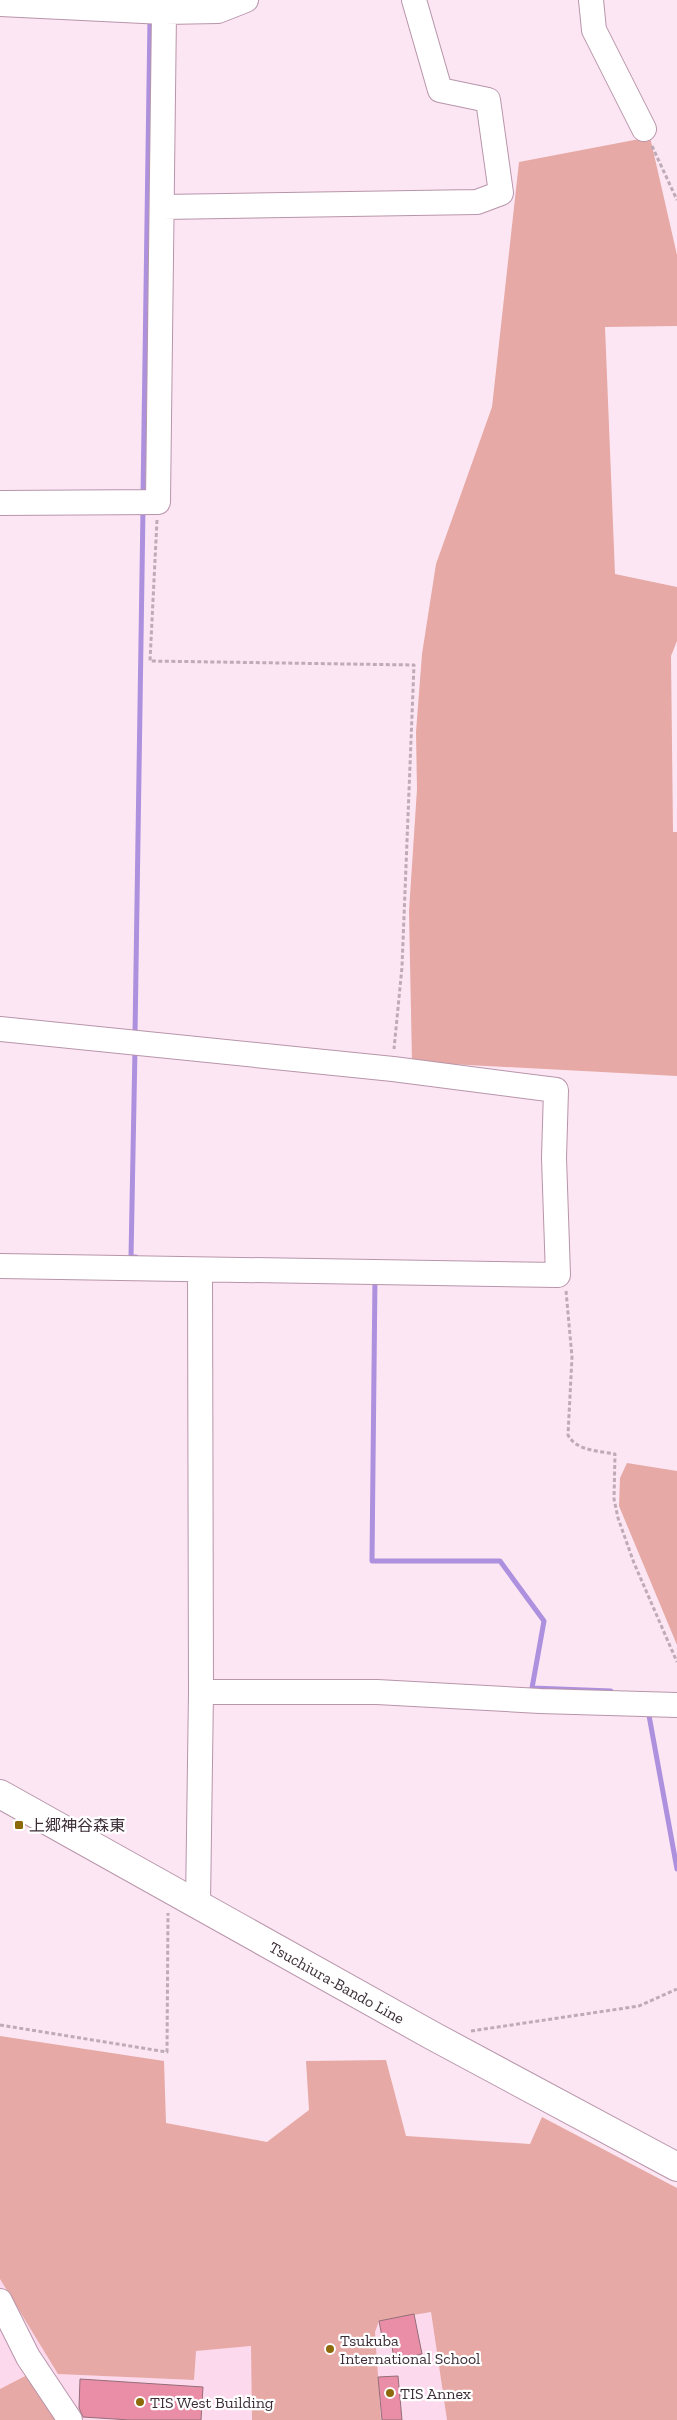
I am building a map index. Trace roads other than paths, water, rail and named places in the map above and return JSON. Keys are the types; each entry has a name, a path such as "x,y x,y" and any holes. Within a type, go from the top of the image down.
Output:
{"main road":[{"name":"Tsuchiura-Bando Line","path":"0,1794 433,2036 677,2167"}],"street":[{"path":"0,4 164,12 218,11 246,0"},
{"path":"163,207 477,202 501,193 488,100 440,90 414,0"},
{"path":"591,0 594,30 644,129"},
{"path":"0,503 158,502 164,12"},
{"path":"0,1028 393,1069 556,1090 554,1158 558,1275 0,1266"},
{"path":"198,1904 201,1692 200,1270"},
{"path":"201,1692 377,1692 540,1702 677,1705"},
{"path":"0,2301 28,2357 70,2420"}],"waterway":[{"path":"143,496 150,18"},
{"path":"135,1035 143,509"},
{"path":"135,1049 131,1257 136,1257"},
{"path":"375,1277 372,1561 500,1561 544,1621 532,1688 611,1691"},
{"path":"648,1710 677,1869"}],"place":[{"name":"上郷神谷森東","path":"19,1825"},
{"name":"Tsukuba International School","path":"330,2349"},
{"name":"TIS Annex","path":"390,2393"},
{"name":"TIS West Building","path":"140,2402"}]}
